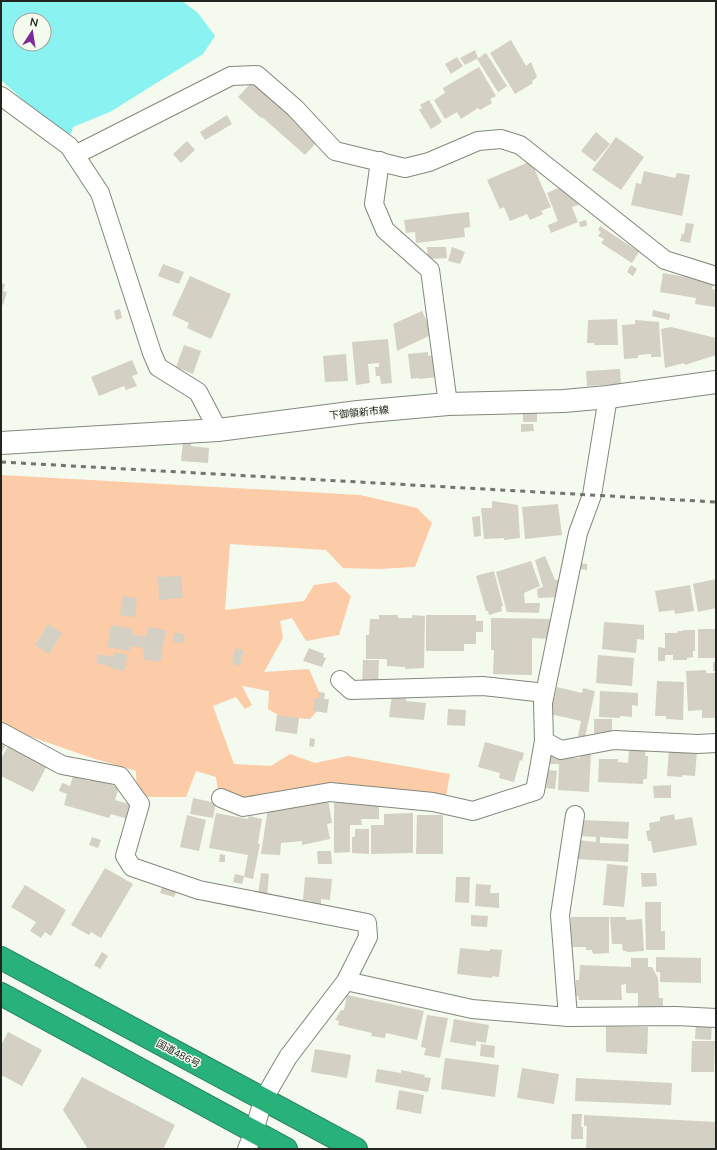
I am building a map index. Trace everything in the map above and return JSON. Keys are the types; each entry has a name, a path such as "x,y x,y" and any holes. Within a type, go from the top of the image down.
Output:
{"highway":[{"name":"国道486号","path":"1,958 356,1149"},
{"path":"1,994 251,1140 286,1149"}],"main road":[{"name":"下御領新市線","path":"1,443 218,430 358,412 448,404 564,401 608,397 716,382"}],"street":[{"path":"76,155 231,76 257,75 295,108 334,151 405,168 429,162 478,141 501,139 520,145 665,260 716,276"},
{"path":"1,96 69,146 76,155 100,193 152,353 158,367 198,392 218,430"},
{"path":"380,161 374,204 385,230 430,270 448,404"},
{"path":"221,798 243,807 330,792 433,802 473,811 535,791 544,741 542,703 578,533 592,495 608,397"},
{"path":"340,680 351,690 483,686 544,693"},
{"path":"1,732 62,765 120,776 140,804 125,856 132,867 199,890 367,924 368,937 346,981 288,1057 263,1100 251,1140"},
{"path":"544,741 561,750 614,740 698,744 716,743"},
{"path":"568,1017 560,915 575,815"},
{"path":"346,981 472,1009 568,1017 676,1016 716,1018"}],"shaded area":[{"path":"1,475 360,495 417,508 432,523 415,567 379,569 343,568 326,550 230,544 225,610 304,601 314,585 336,582 351,596 339,635 306,641 292,618 280,621 283,638 264,672 309,669 324,703 310,719 281,717 268,709 269,691 242,686 252,705 245,709 236,697 213,706 234,764 271,766 290,754 315,763 348,756 450,774 446,796 326,783 251,799 218,791 216,777 196,771 186,797 137,797 136,771 89,757 3,727 1,725"}],"water":[{"path":"1,1 182,1 198,13 215,36 203,54 110,112 73,127 71,134 56,130 1,80"}],"building":[{"path":"511,40 526,66 531,62 537,77 532,81 533,83 515,94 490,53"},
{"path":"475,50 478,58 465,65 460,58"},
{"path":"486,53 507,86 498,92 477,59"},
{"path":"457,57 463,66 451,74 445,64"},
{"path":"479,67 496,96 490,99 492,103 480,110 478,108 461,119 457,112 445,119 434,100 445,93 443,88"},
{"path":"252,82 318,141 305,155 238,97"},
{"path":"429,100 442,122 431,129 419,110 422,108 420,105"},
{"path":"227,115 232,124 205,140 200,132"},
{"path":"596,132 610,144 595,162 581,151"},
{"path":"616,137 644,157 621,190 592,170"},
{"path":"187,141 195,150 181,163 173,154"},
{"path":"531,161 551,207 541,211 543,214 530,220 527,214 510,221 504,207 500,209 487,180"},
{"path":"644,171 675,178 677,173 690,175 682,216 631,205 636,183 641,184"},
{"path":"561,187 579,205 572,207 578,222 551,233 548,225 558,221 547,193"},
{"path":"469,212 470,227 464,228 465,237 416,243 415,232 406,233 404,220"},
{"path":"586,220 587,226 580,227 579,222"},
{"path":"686,223 694,224 690,243 680,241 682,234 684,234"},
{"path":"600,226 639,252 632,263 601,243 604,239 598,236 601,232 598,230"},
{"path":"427,247 446,247 447,258 428,259"},
{"path":"452,247 465,252 460,264 448,261"},
{"path":"163,264 184,272 179,284 158,276"},
{"path":"631,265 637,269 633,276 627,272"},
{"path":"663,273 714,282 712,289 716,290 716,307 695,304 696,298 660,292"},
{"path":"190,276 231,294 211,339 187,328 189,323 172,315"},
{"path":"1,283 5,284 3,291 7,292 3,305 1,304"},
{"path":"120,309 122,318 116,320 114,311"},
{"path":"653,310 670,314 669,320 652,316"},
{"path":"422,311 433,334 397,351 393,324"},
{"path":"617,319 618,345 594,345 594,343 587,343 588,320"},
{"path":"635,320 659,322 661,357 651,357 651,354 638,355 638,358 624,359 622,325 635,324"},
{"path":"671,327 716,338 716,355 685,365 684,363 665,368 661,329"},
{"path":"388,339 392,383 381,384 380,376 376,376 375,367 379,367 379,363 368,364 370,383 356,385 352,342"},
{"path":"184,345 201,351 193,374 176,367"},
{"path":"428,352 428,356 435,355 438,377 411,379 408,354"},
{"path":"346,354 348,381 325,382 323,356"},
{"path":"132,360 138,374 132,376 137,386 126,390 124,386 99,396 91,377"},
{"path":"620,369 621,384 587,386 586,371"},
{"path":"523,412 537,412 537,422 523,422"},
{"path":"521,424 533,424 534,431 521,432"},
{"path":"183,442 191,443 191,446 209,448 208,463 181,461"},
{"path":"492,501 518,505 520,538 504,540 504,538 484,539 481,508 492,508"},
{"path":"558,504 562,535 525,539 522,507"},
{"path":"480,516 481,536 474,537 472,517"},
{"path":"545,556 555,580 563,579 562,597 538,598 537,589 543,587 535,560"},
{"path":"531,561 540,586 524,593 525,603 540,603 539,613 507,612 496,572"},
{"path":"579,563 587,564 587,570 579,569"},
{"path":"494,571 503,606 501,607 502,611 489,615 488,611 486,611 476,576"},
{"path":"181,576 183,598 159,600 158,577"},
{"path":"716,579 716,608 698,612 693,584"},
{"path":"690,585 694,611 675,614 674,610 659,612 655,591"},
{"path":"123,596 137,598 135,617 120,615"},
{"path":"379,615 398,615 398,618 412,618 412,615 425,616 424,668 405,669 405,667 387,666 387,659 366,659 366,635 369,635 370,619 379,619"},
{"path":"426,615 476,615 476,621 483,621 483,632 476,632 476,644 464,644 464,651 426,651"},
{"path":"491,618 552,619 551,639 532,638 532,675 493,674 494,650 491,650"},
{"path":"604,622 644,625 644,640 637,639 636,653 602,649"},
{"path":"48,624 62,633 49,654 35,645"},
{"path":"111,625 133,629 132,634 146,637 148,627 166,630 160,662 143,659 144,648 130,646 129,651 107,647"},
{"path":"698,629 716,629 716,658 698,658"},
{"path":"695,630 695,651 693,651 693,657 687,658 687,660 673,660 673,655 665,655 665,661 658,661 658,647 665,648 665,633 677,633 678,631"},
{"path":"175,632 185,635 183,644 173,641"},
{"path":"235,648 244,650 240,666 232,663"},
{"path":"309,648 324,654 323,657 326,658 322,667 303,661"},
{"path":"114,652 128,655 124,671 96,663 98,654 113,657"},
{"path":"598,655 634,658 632,686 596,683"},
{"path":"363,660 379,660 378,684 362,683"},
{"path":"713,662 716,662 716,671 713,671"},
{"path":"706,670 706,673 716,673 716,718 702,718 702,710 688,711 686,671"},
{"path":"657,681 684,682 683,720 666,719 666,716 655,716"},
{"path":"557,687 582,693 583,688 595,691 585,737 578,736 581,721 550,714"},
{"path":"600,691 638,693 638,706 632,705 632,717 599,717"},
{"path":"319,692 325,693 324,699 329,699 327,713 313,711 315,698 319,698"},
{"path":"392,694 406,695 406,701 426,703 424,720 389,717"},
{"path":"448,709 466,710 465,726 447,725"},
{"path":"277,715 299,718 297,734 275,731"},
{"path":"594,719 612,719 612,733 594,733"},
{"path":"310,738 315,739 314,747 309,746"},
{"path":"1,740 7,743 1,754"},
{"path":"485,742 524,753 522,761 520,760 514,782 499,778 500,773 478,767"},
{"path":"9,744 48,764 33,792 1,776 1,759"},
{"path":"629,749 646,750 645,756 648,756 647,779 643,779 643,784 598,782 599,759 618,759 618,762 628,763"},
{"path":"669,749 697,751 695,776 667,776"},
{"path":"580,752 591,753 589,792 558,790 559,764 550,764 550,754 563,757 580,758"},
{"path":"548,770 557,771 555,789 546,788"},
{"path":"73,776 89,781 90,778 119,787 115,800 132,805 128,819 111,814 109,818 64,805 67,794 59,791 62,783 70,786"},
{"path":"671,785 671,798 654,798 653,786"},
{"path":"193,798 216,803 213,818 190,814"},
{"path":"328,799 332,823 327,824 330,839 302,845 302,841 281,843 280,855 261,854 268,808"},
{"path":"379,802 379,819 361,819 362,825 350,825 350,852 334,853 334,803"},
{"path":"216,813 248,819 249,816 262,819 258,843 260,844 253,879 244,877 248,855 209,848"},
{"path":"413,813 413,853 371,854 371,825 384,825 384,814"},
{"path":"674,814 675,820 692,817 697,845 653,853 651,841 648,841 646,831 650,830 649,823 660,821 660,817"},
{"path":"187,815 206,820 199,851 180,847"},
{"path":"417,815 443,815 443,854 416,854"},
{"path":"581,820 629,822 628,839 600,837 600,843 629,844 628,862 576,859 577,840 596,842 596,837 580,836"},
{"path":"355,829 369,829 369,854 352,853 352,837 355,837"},
{"path":"92,837 101,840 98,848 89,845"},
{"path":"317,851 331,851 332,864 318,864"},
{"path":"220,854 225,855 225,862 219,862"},
{"path":"607,864 628,866 624,907 603,905"},
{"path":"105,868 133,884 101,938 91,932 89,935 71,925"},
{"path":"261,873 269,874 267,897 258,895"},
{"path":"641,873 656,873 657,886 642,887"},
{"path":"235,874 244,876 242,884 233,882"},
{"path":"305,877 332,879 330,900 321,899 321,904 303,900"},
{"path":"456,877 470,877 469,903 455,902"},
{"path":"476,884 491,885 490,893 499,893 499,908 475,906"},
{"path":"25,885 66,910 51,936 45,932 41,938 30,931 36,922 11,907"},
{"path":"163,885 177,890 174,897 160,893"},
{"path":"645,902 661,902 661,931 665,931 665,950 646,950"},
{"path":"471,915 488,916 487,927 471,926"},
{"path":"571,917 609,917 609,953 593,954 592,950 586,950 586,947 571,947"},
{"path":"610,917 626,917 626,920 642,919 644,951 627,952 623,951 622,944 612,944"},
{"path":"460,948 490,951 490,949 502,950 499,977 492,976 492,978 457,974"},
{"path":"102,952 108,956 100,969 94,965"},
{"path":"656,957 701,958 701,983 660,982 660,972 656,972"},
{"path":"631,958 648,958 648,967 652,967 658,978 659,998 663,998 663,1007 638,1007 638,993 626,993 626,984 621,985 622,1000 578,1000 579,996 575,997 576,980 579,980 580,965 631,967"},
{"path":"347,995 424,1011 417,1040 386,1033 385,1038 371,1036 372,1033 338,1025 339,1021 335,1020 341,1010 344,1010"},
{"path":"427,1015 448,1018 440,1058 424,1055 426,1048 421,1047"},
{"path":"454,1019 489,1025 486,1043 476,1041 476,1046 450,1042"},
{"path":"696,1023 712,1024 711,1040 695,1039"},
{"path":"606,1026 648,1027 647,1054 606,1052"},
{"path":"8,1032 42,1050 22,1086 1,1075 1,1045"},
{"path":"692,1041 715,1041 714,1072 691,1072"},
{"path":"481,1044 495,1046 494,1058 480,1056"},
{"path":"315,1049 351,1055 347,1078 311,1072"},
{"path":"445,1058 499,1065 495,1097 441,1089"},
{"path":"522,1068 559,1074 554,1104 517,1098"},
{"path":"377,1069 401,1073 401,1070 425,1075 424,1077 431,1078 428,1092 375,1082"},
{"path":"82,1077 175,1125 163,1149 88,1149 63,1110"},
{"path":"576,1078 672,1083 671,1105 575,1101"},
{"path":"399,1090 424,1095 421,1114 396,1109"},
{"path":"572,1114 582,1114 581,1127 583,1127 583,1139 571,1139"},
{"path":"584,1115 716,1122 716,1149 586,1149 587,1126 584,1126"}],"railway":[{"path":"1,462 716,502"}]}
